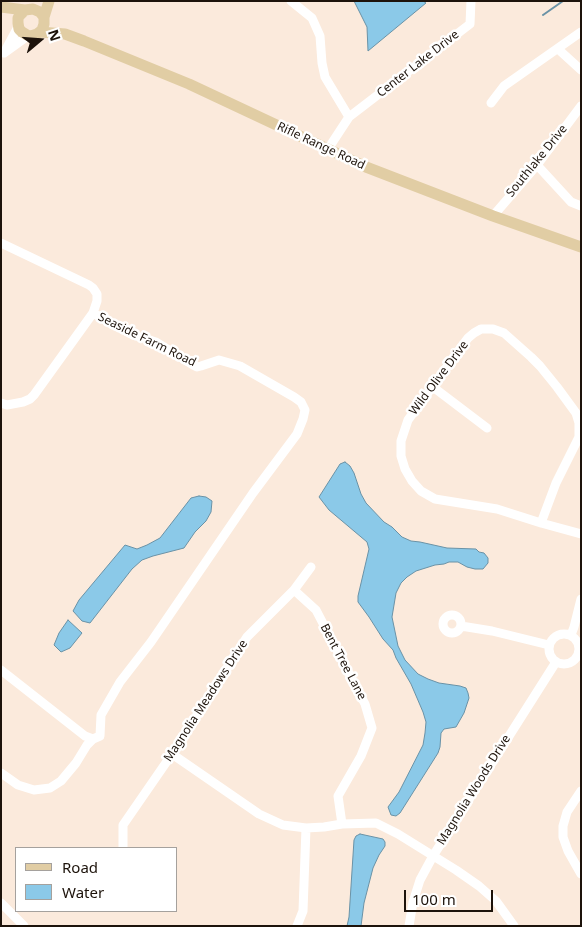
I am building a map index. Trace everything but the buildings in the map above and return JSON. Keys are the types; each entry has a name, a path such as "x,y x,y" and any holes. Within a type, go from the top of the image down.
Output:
{"main road":[{"path":"18,26 19,16 39,1"},
{"path":"1,12 18,26 23,33 34,34 44,26 48,1"},
{"path":"1,7 38,10 44,19"},
{"name":"Rifle Range Road","path":"44,19 65,34 190,84 366,167 493,216 581,247"},
{"name":"Rifle Range Road","path":"34,34 65,34"}],"street":[{"path":"291,1 312,18 320,36 325,77 349,117"},
{"name":"Center Lake Drive","path":"328,150 349,117 470,24 471,1"},
{"path":"3,55 18,26"},
{"path":"491,103 504,86 581,32"},
{"path":"3,55 34,34"},
{"path":"558,49 581,70"},
{"name":"Southlake Drive","path":"493,216 537,165 581,106"},
{"path":"537,165 571,202 581,206"},
{"name":"Seaside Farm Road","path":"1,243 93,288 97,301 92,313 34,396 23,402 7,405 1,403"},
{"name":"Seaside Farm Road","path":"92,313 133,335 156,342 192,365 198,367 219,360 240,366 294,396 301,402 305,410 298,434 253,493 151,642 120,682 102,715 100,736 93,739"},
{"name":"Wild Olive Drive","path":"541,523 556,483 579,437 579,423 576,413 531,357 504,333 493,329 481,329 468,338 408,420 401,441 401,456 405,469 412,481 422,491 435,499 497,509 541,523 581,534"},
{"path":"433,387 487,428"},
{"name":"Magnolia Meadows Drive","path":"123,847 123,825 172,754 246,638 294,590 311,567"},
{"name":"Bent Tree Lane","path":"294,590 316,610 365,704 372,728 361,756 338,796 342,824"},
{"path":"571,635 581,599"},
{"path":"461,626 492,631 549,645"},
{"path":"560,634 571,635 578,645 578,662 561,664 556,662 550,656 549,645 551,640 560,634"},
{"name":"Magnolia Woods Drive","path":"408,926 420,880 433,856 556,662"},
{"path":"1,670 85,736 93,739 61,781 50,788 34,790 18,785 1,773"},
{"path":"172,754 259,814 283,825 324,828 342,824 376,823 398,834 479,886 496,902 514,926"},
{"path":"581,791 567,812 563,826 563,837 568,851 581,874"},
{"path":"297,926 304,911 306,828"},
{"path":"1,903 24,926"}],"water":[{"path":"354,1 423,1 426,3 368,51 367,27"},
{"path":"345,462 354,473 366,503 402,537 411,541 447,548 476,549 484,553 488,558 488,563 483,569 467,567 458,562 449,562 416,571 401,583 396,593 392,617 398,646 405,660 418,674 428,679 466,688 469,698 464,713 456,727 444,729 441,733 438,753 400,813 396,816 391,815 388,807 399,792 423,745 426,722 411,684 393,650 383,639 358,602 369,549 367,542 329,510 319,497 340,464"},
{"path":"206,497 212,501 211,512 184,548 142,560 132,569 90,623 82,621 73,611 79,600 125,545 137,549 160,538 191,498"},
{"path":"68,620 82,633 70,648 61,652 54,645 59,633"},
{"path":"360,834 383,839 385,846 373,868 364,903 361,926 347,926 354,840"}],"waterway":[{"path":"543,15 563,1"}]}
